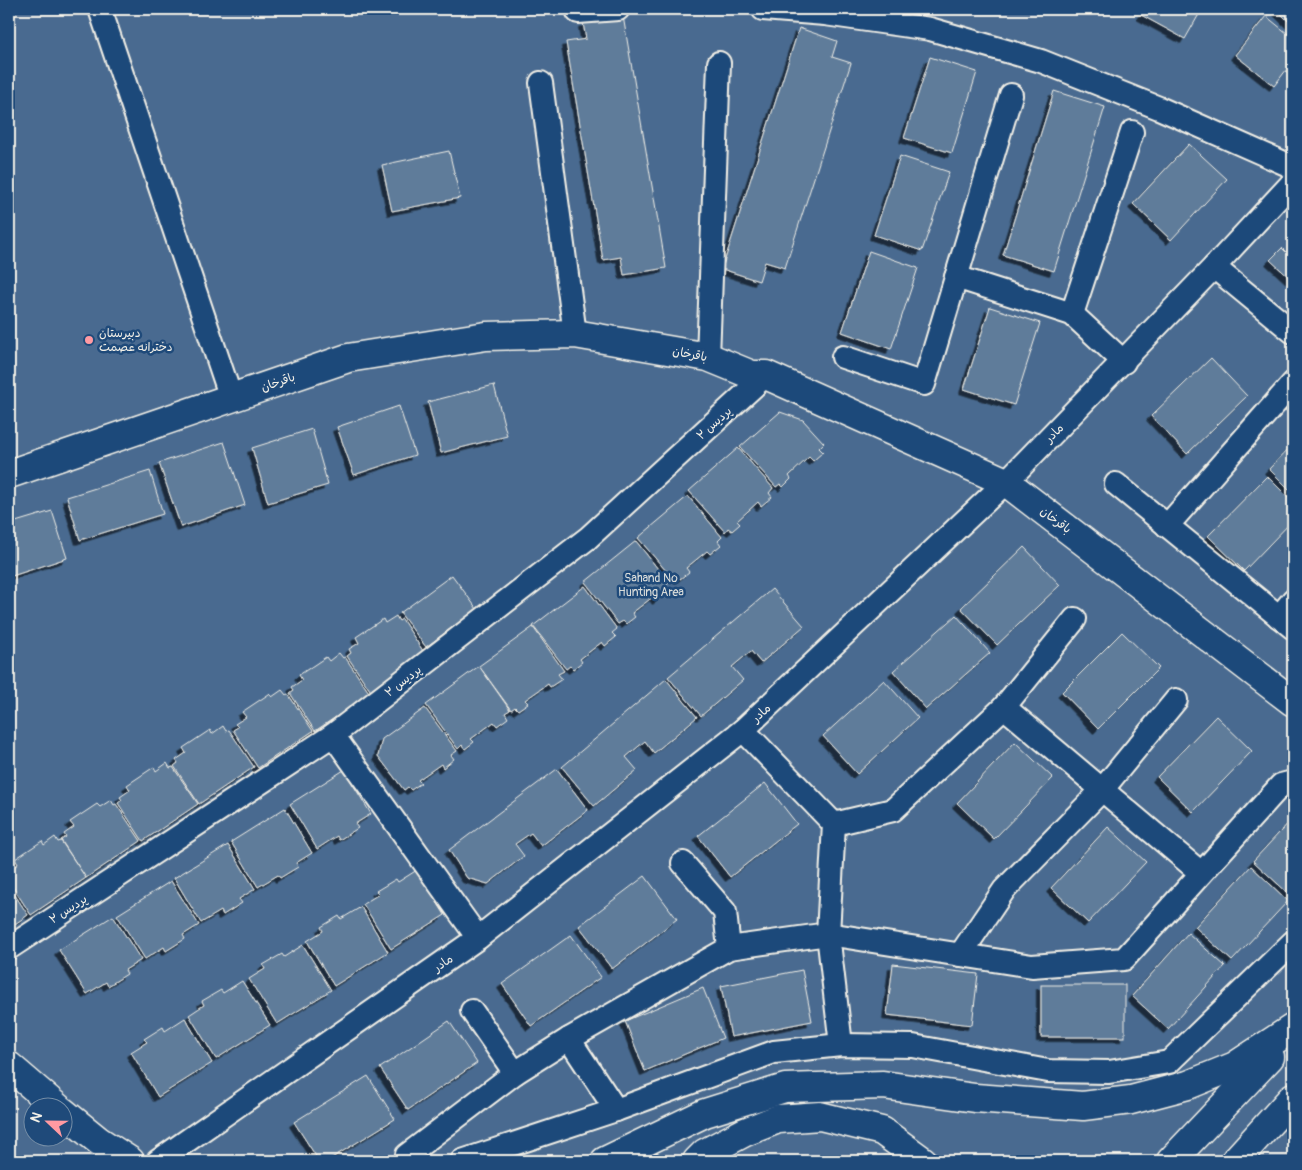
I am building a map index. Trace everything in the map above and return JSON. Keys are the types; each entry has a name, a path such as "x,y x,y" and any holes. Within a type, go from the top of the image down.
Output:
{"main road":[{"name":"باقرخان","path":"9,474 348,358 486,336 575,334 708,356 752,375 766,375 1006,482 1293,702"},
{"path":"606,1161 705,1114 785,1088 883,1085 975,1098 1083,1106 1131,1100 1188,1085 1235,1066 1293,1030"},
{"path":"1171,1161 1293,1030"},
{"path":"9,1066 46,1098"},
{"path":"1235,1161 1293,1097"},
{"path":"697,1161 705,1153 745,1132 778,1119 820,1116 882,1131 923,1161"},
{"path":"72,1119 99,1141 130,1161"}],"street":[{"path":"100,9 232,398"},
{"path":"578,12 618,9"},
{"path":"763,9 825,14 930,29 1041,61 1158,108 1293,167"},
{"path":"708,356 719,63"},
{"path":"541,83 575,334"},
{"path":"843,357 924,384 1011,96"},
{"path":"1072,314 1132,132"},
{"name":"مادر","path":"158,1161 478,938 743,730 1006,482 1124,362 1293,182"},
{"path":"1214,267 1293,332"},
{"path":"956,277 1072,314 1124,362"},
{"name":"پردیس ۲","path":"9,948 333,735 588,538 766,375"},
{"path":"1167,526 1293,383"},
{"path":"1116,484 1167,526 1288,615"},
{"path":"834,824 893,810 1004,707 1074,619"},
{"path":"960,954 1004,890 1102,790 1176,700"},
{"path":"1004,707 1201,873"},
{"path":"743,730 834,824 828,934 841,1045"},
{"path":"333,735 478,938"},
{"path":"409,1161 407,1155 515,1073 568,1039 729,948 828,934 1032,966 1124,959 1281,785 1293,782"},
{"path":"683,863 725,912 729,948"},
{"path":"462,1161 616,1110 774,1052 841,1045 912,1046 1048,1071 1109,1072 1170,1062 1293,942"},
{"path":"472,1011 515,1073"},
{"path":"568,1039 616,1110"}],"green space":[{"name":"Sahand No Hunting Area","path":"9,9 1293,9 1293,1161 9,1161"}],"building":[{"path":"1145,9 1202,9 1185,39 1141,15"},
{"path":"1276,9 1293,9 1293,26"},
{"path":"623,16 666,268 624,275 621,257 603,260 566,42 586,39 583,23"},
{"path":"1266,16 1293,38 1293,61 1274,86 1235,55"},
{"path":"799,28 837,41 832,57 851,63 785,268 765,262 759,281 722,269"},
{"path":"930,57 977,72 952,153 904,138"},
{"path":"1054,91 1105,107 1054,271 1003,255"},
{"path":"1189,144 1227,179 1171,240 1133,204"},
{"path":"449,151 460,198 392,211 382,165"},
{"path":"900,156 949,172 922,251 874,235"},
{"path":"1293,244 1293,281 1270,260 1282,248 1286,252"},
{"path":"869,251 918,268 891,349 842,332"},
{"path":"990,307 1040,323 1014,405 964,389"},
{"path":"1211,358 1247,396 1187,454 1151,416"},
{"path":"494,385 507,436 441,453 428,402"},
{"path":"399,406 415,455 354,475 337,427"},
{"path":"780,412 803,420 824,443 819,448 823,452 813,461 809,457 789,476 791,479 783,487 780,484 776,487 740,447"},
{"path":"312,429 328,485 268,503 252,448"},
{"path":"224,442 245,505 181,527 159,463"},
{"path":"1293,444 1293,493 1269,469"},
{"path":"738,448 773,488 769,493 772,497 761,506 758,502 737,521 740,524 732,531 728,528 725,532 689,491"},
{"path":"150,471 163,514 80,540 67,497"},
{"path":"1267,476 1293,502 1293,520 1244,571 1208,536"},
{"path":"688,496 722,537 718,541 721,545 710,554 707,551 686,568 689,572 680,579 677,576 673,579 638,538"},
{"path":"52,511 67,558 9,577 9,524"},
{"path":"636,541 669,583 664,587 668,591 657,600 654,596 632,613 635,617 626,624 623,621 618,624 585,582"},
{"path":"1024,547 1060,585 997,645 961,608"},
{"path":"452,575 477,609 426,647 400,613"},
{"path":"585,586 617,629 612,633 616,637 605,646 602,642 580,659 582,662 573,669 570,666 566,669 533,626"},
{"path":"772,589 804,626 761,663 751,651 732,667 743,680 701,716 668,677"},
{"path":"956,615 990,653 926,709 893,671"},
{"path":"396,616 399,621 402,619 427,657 372,693 347,656 351,653 349,649 359,643 356,637 383,619 385,623"},
{"path":"533,627 564,671 558,674 562,679 550,687 548,684 525,700 528,703 518,710 515,707 511,710 479,666"},
{"path":"1122,632 1159,668 1098,729 1062,692"},
{"path":"339,653 343,658 345,657 370,694 315,731 290,693 294,690 292,687 302,680 299,675 326,657 329,661"},
{"path":"479,666 510,710 505,713 508,718 497,726 494,722 471,739 474,742 465,749 462,745 458,749 426,705"},
{"path":"666,679 697,717 654,753 645,741 626,757 637,770 594,806 562,767"},
{"path":"884,680 918,718 857,774 823,736"},
{"path":"282,690 286,695 288,694 313,731 258,768 233,730 238,727 235,724 246,717 242,712 269,694 272,697"},
{"path":"425,708 457,751 451,755 454,759 443,768 441,764 418,780 421,783 411,790 408,787 404,790 378,756 382,739"},
{"path":"1216,716 1252,751 1193,812 1157,777"},
{"path":"223,726 226,731 229,730 254,767 199,804 174,766 178,763 176,760 186,753 183,748 210,730 212,734"},
{"path":"1015,742 1053,778 994,839 957,803"},
{"path":"167,763 170,768 173,767 198,804 143,841 118,803 122,800 120,797 130,790 127,785 154,767 156,771"},
{"path":"557,769 588,810 541,846 531,833 515,844 524,856 488,884 467,878 449,850"},
{"path":"344,770 371,814 355,824 358,828 339,840 337,836 317,849 290,804"},
{"path":"765,783 797,824 730,877 698,836"},
{"path":"111,800 114,805 116,804 141,841 86,878 61,840 66,837 64,834 74,827 70,822 97,804 100,807"},
{"path":"285,808 312,853 296,863 298,867 280,878 278,875 258,887 231,842"},
{"path":"1293,818 1293,893 1291,896 1253,861"},
{"path":"1108,827 1146,862 1088,923 1051,888"},
{"path":"55,837 58,842 61,841 86,878 31,915 9,881 9,870 18,864 15,859 42,841 44,845"},
{"path":"228,845 255,889 239,899 242,903 223,915 221,911 201,923 174,878"},
{"path":"1251,866 1288,901 1232,961 1195,927"},
{"path":"417,870 445,915 391,949 363,904 379,894 376,891 396,879 398,882"},
{"path":"645,876 677,919 612,969 579,926"},
{"path":"171,881 199,925 183,935 185,939 166,951 164,947 145,959 117,915"},
{"path":"9,886 28,915 9,928"},
{"path":"361,907 388,952 334,986 307,941 323,931 321,927 339,916 341,919"},
{"path":"113,916 141,960 125,970 127,974 108,986 106,982 87,994 59,950"},
{"path":"1188,933 1225,966 1168,1029 1132,996"},
{"path":"571,935 601,977 531,1026 502,984"},
{"path":"303,945 331,990 277,1024 249,979 265,969 263,965 282,954 284,957"},
{"path":"893,964 978,974 972,1025 887,1015"},
{"path":"802,970 812,1021 731,1037 721,986"},
{"path":"242,981 270,1025 216,1059 189,1015 204,1005 202,1001 221,990 223,993"},
{"path":"1041,985 1125,985 1125,1037 1041,1037"},
{"path":"703,988 723,1038 645,1071 625,1021"},
{"path":"185,1018 212,1063 158,1097 131,1052 147,1042 144,1039 163,1027 165,1031"},
{"path":"449,1021 477,1063 408,1110 380,1068"},
{"path":"368,1076 395,1119 327,1161 319,1161 294,1122"}],"place":[{"name":"دبیرستان دخترانه عصمت","path":"89,340"}]}
